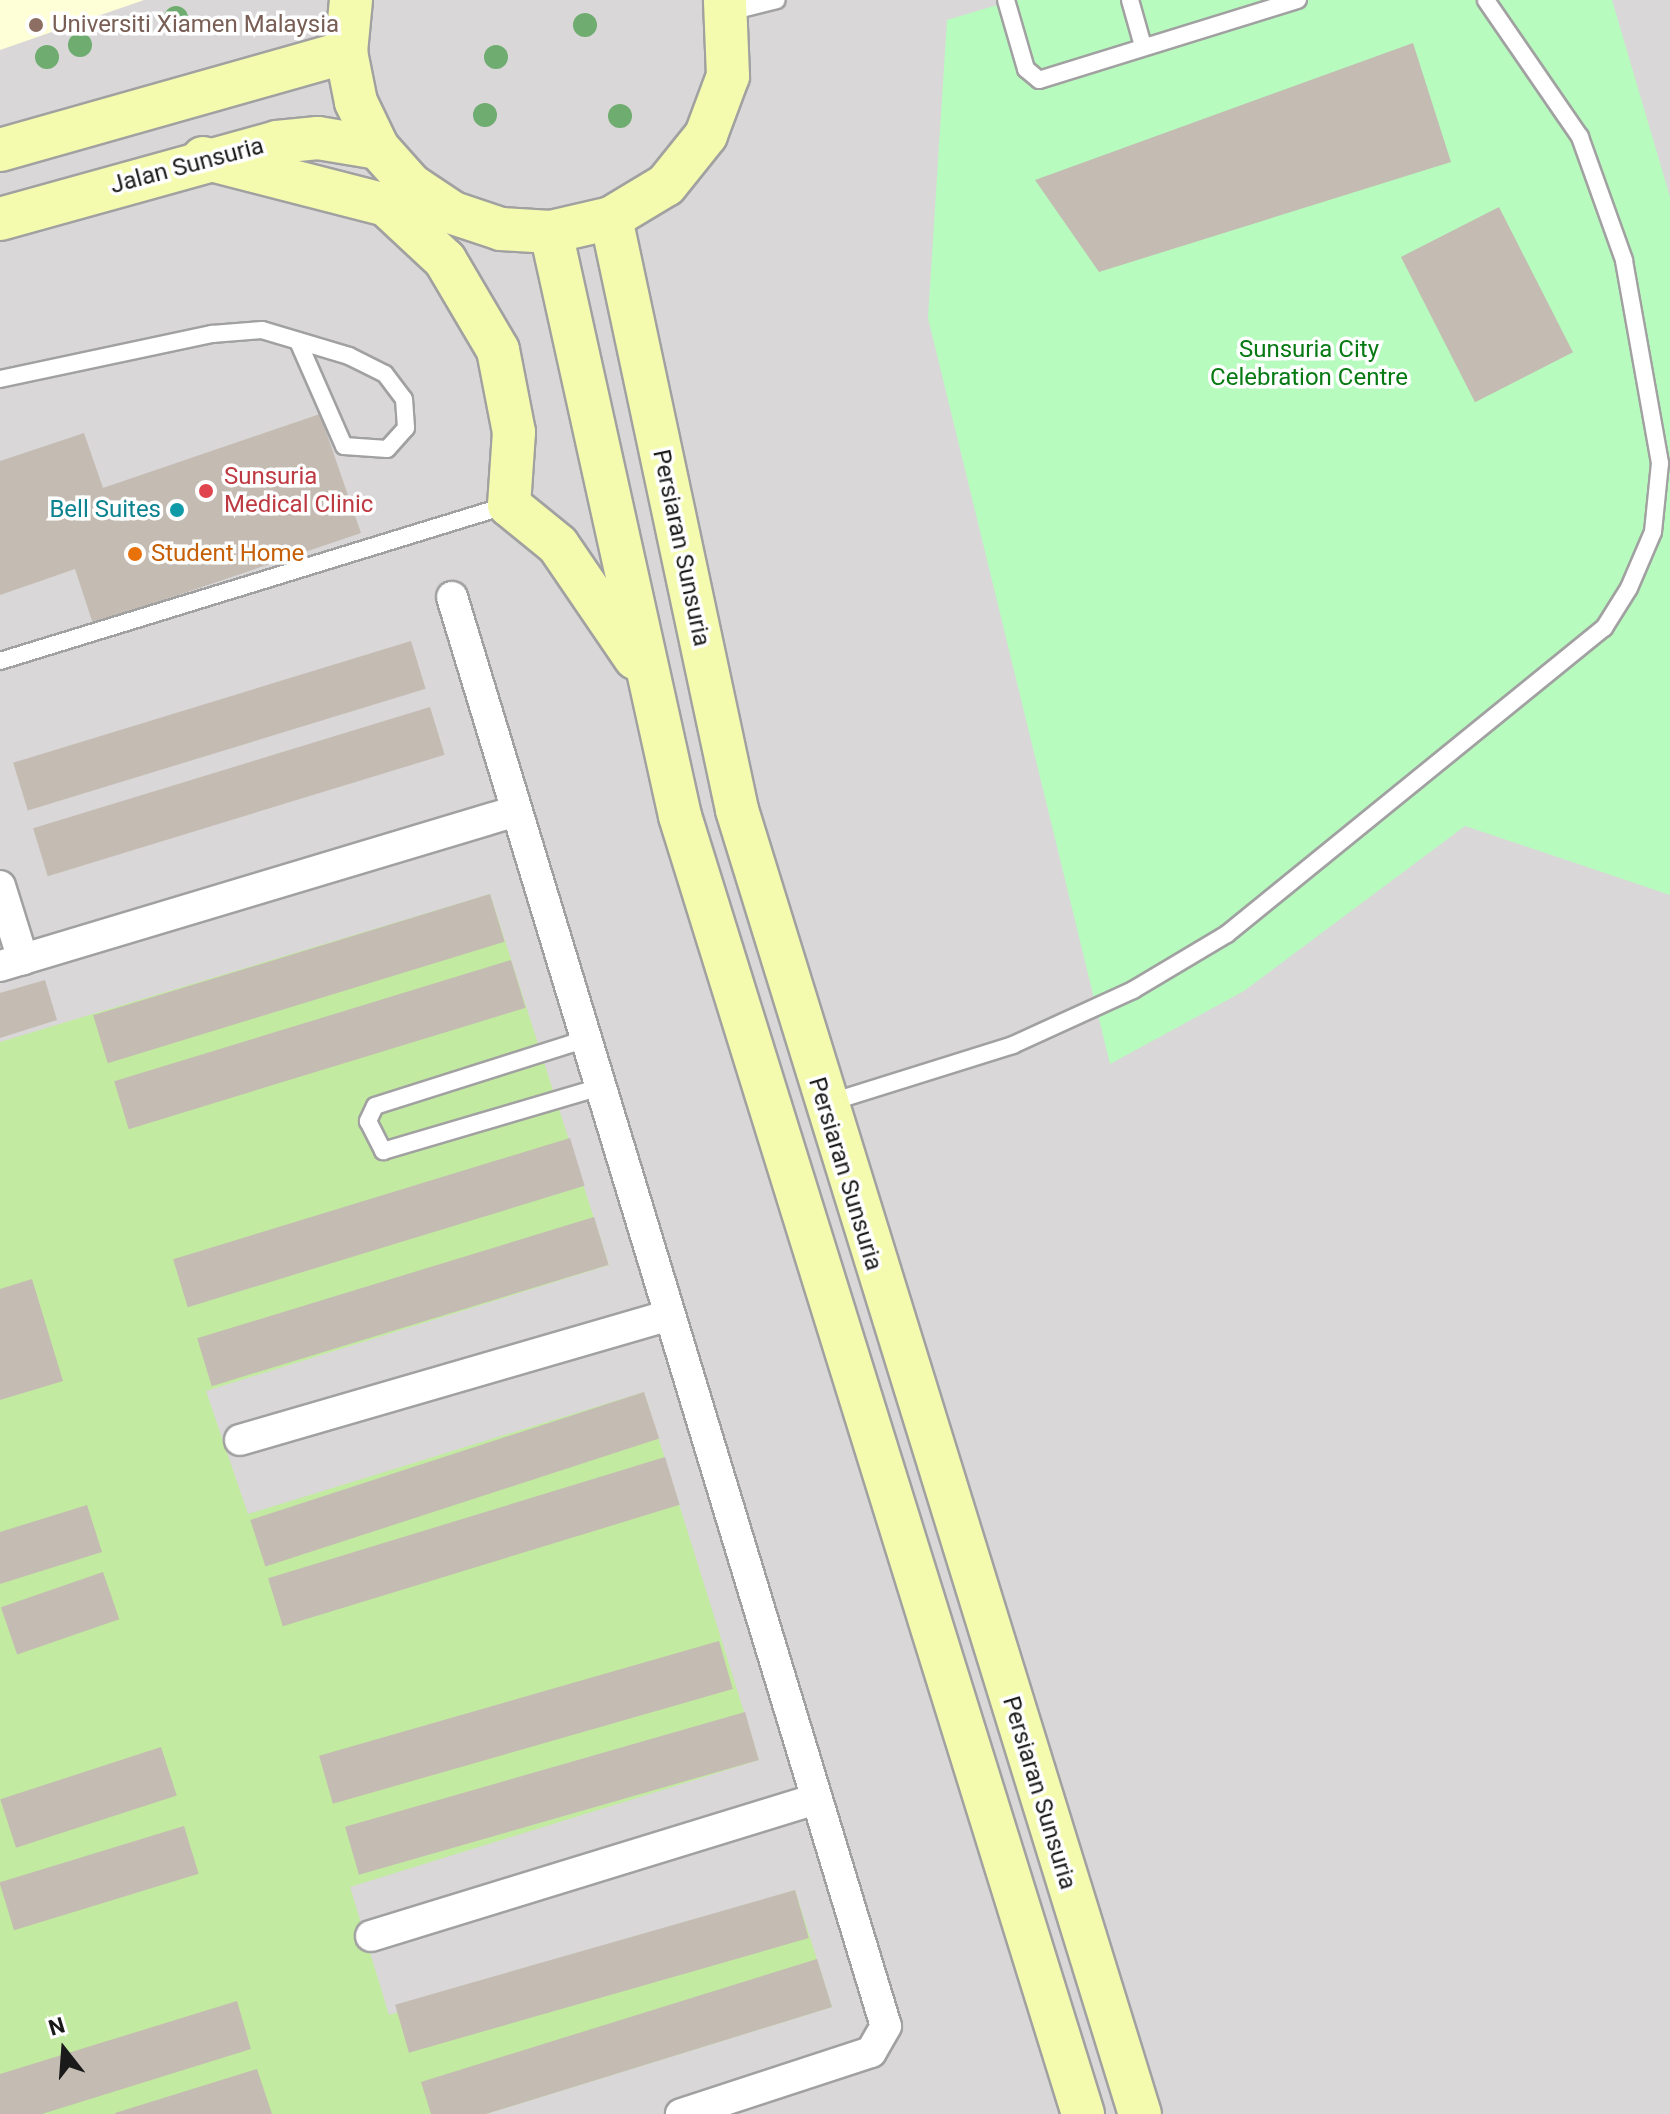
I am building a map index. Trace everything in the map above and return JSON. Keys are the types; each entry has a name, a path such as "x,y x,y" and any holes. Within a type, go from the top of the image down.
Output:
{"street":[{"path":"351,0 346,52 356,102 378,148 411,185 453,213 501,229 551,232 611,218 666,185 706,135 728,76 727,6"},
{"path":"0,150 346,52"},
{"name":"Jalan Sunsuria","path":"0,219 203,158 318,138 378,148"},
{"path":"203,158 386,205 445,260 498,350 514,432 509,505 558,545 647,675"},
{"name":"Persiaran Sunsuria","path":"611,218 737,810 823,1105 1140,2114"},
{"path":"551,232 680,816 1083,2114"},
{"path":"452,597 513,812 812,1800 886,2026 883,2041 871,2052 681,2114"},
{"path":"0,886 12,963 513,812"},
{"path":"240,1440 666,1316"},
{"path":"371,1936 812,1800"}],"lane":[{"path":"727,6 777,0"},
{"path":"1006,0 1026,69 1039,80 1298,0"},
{"path":"1130,0 1143,46"},
{"path":"823,1105 1013,1045 1133,990 1227,934 1604,628 1629,588 1653,532 1660,463 1624,260 1580,137 1486,0"},
{"path":"0,379 212,334 262,330 298,341 385,374 404,399 406,428 387,449 344,446 298,341"},
{"path":"0,661 509,505"},
{"path":"583,1040 375,1106 368,1121 383,1151 597,1088"}],"shaded area":[{"path":"0,0 1670,0 1670,2114 0,2114"},
{"name":"Universiti Xiamen Malaysia","path":"0,0 144,0 0,50"}],"green space":[{"name":"Sunsuria City Celebration Centre","path":"1014,0 1612,0 1670,197 1670,895 1465,826 1244,991 1110,1064 928,318 947,20"},
{"path":"490,894 609,1265 206,1391 248,1514 644,1392 759,1760 350,1887 389,2015 795,1890 832,2007 486,2114 0,2114 0,1042"}],"building":[{"path":"1413,43 1451,162 1099,272 1035,180"},
{"path":"1499,207 1573,352 1475,402 1401,257"},
{"name":"Bell Suites","path":"320,414 361,533 93,624 75,569 0,595 0,461 84,433 103,488"},
{"path":"411,641 426,689 28,810 13,763"},
{"path":"430,707 445,755 48,876 33,828"},
{"path":"490,894 505,942 108,1063 93,1015"},
{"path":"511,960 526,1008 129,1129 114,1081"},
{"path":"45,980 57,1020 0,1038 0,993"},
{"path":"570,1138 585,1186 188,1307 173,1259"},
{"path":"594,1217 609,1265 212,1386 197,1338"},
{"path":"32,1279 63,1381 0,1400 0,1289"},
{"path":"644,1392 659,1439 265,1567 250,1520"},
{"path":"665,1457 680,1505 283,1626 268,1578"},
{"path":"87,1505 102,1552 0,1584 0,1532"},
{"path":"103,1572 119,1619 17,1654 1,1607"},
{"path":"719,1641 733,1689 333,1804 319,1756"},
{"path":"745,1712 759,1760 359,1875 345,1827"},
{"path":"161,1747 177,1796 16,1848 0,1799"},
{"path":"184,1826 199,1874 14,1930 0,1882"},
{"path":"795,1890 809,1938 409,2053 395,2005"},
{"path":"817,1959 832,2007 486,2114 431,2114 421,2082"},
{"path":"237,2001 251,2049 42,2114 0,2114 0,2074"},
{"path":"257,2069 272,2114 115,2114 115,2113"}],"place":[{"name":"Universiti Xiamen Malaysia","path":"36,25"},
{"name":"Sunsuria Medical Clinic","path":"206,491"},
{"name":"Bell Suites","path":"177,510"},
{"name":"Student Home","path":"135,554"}]}
